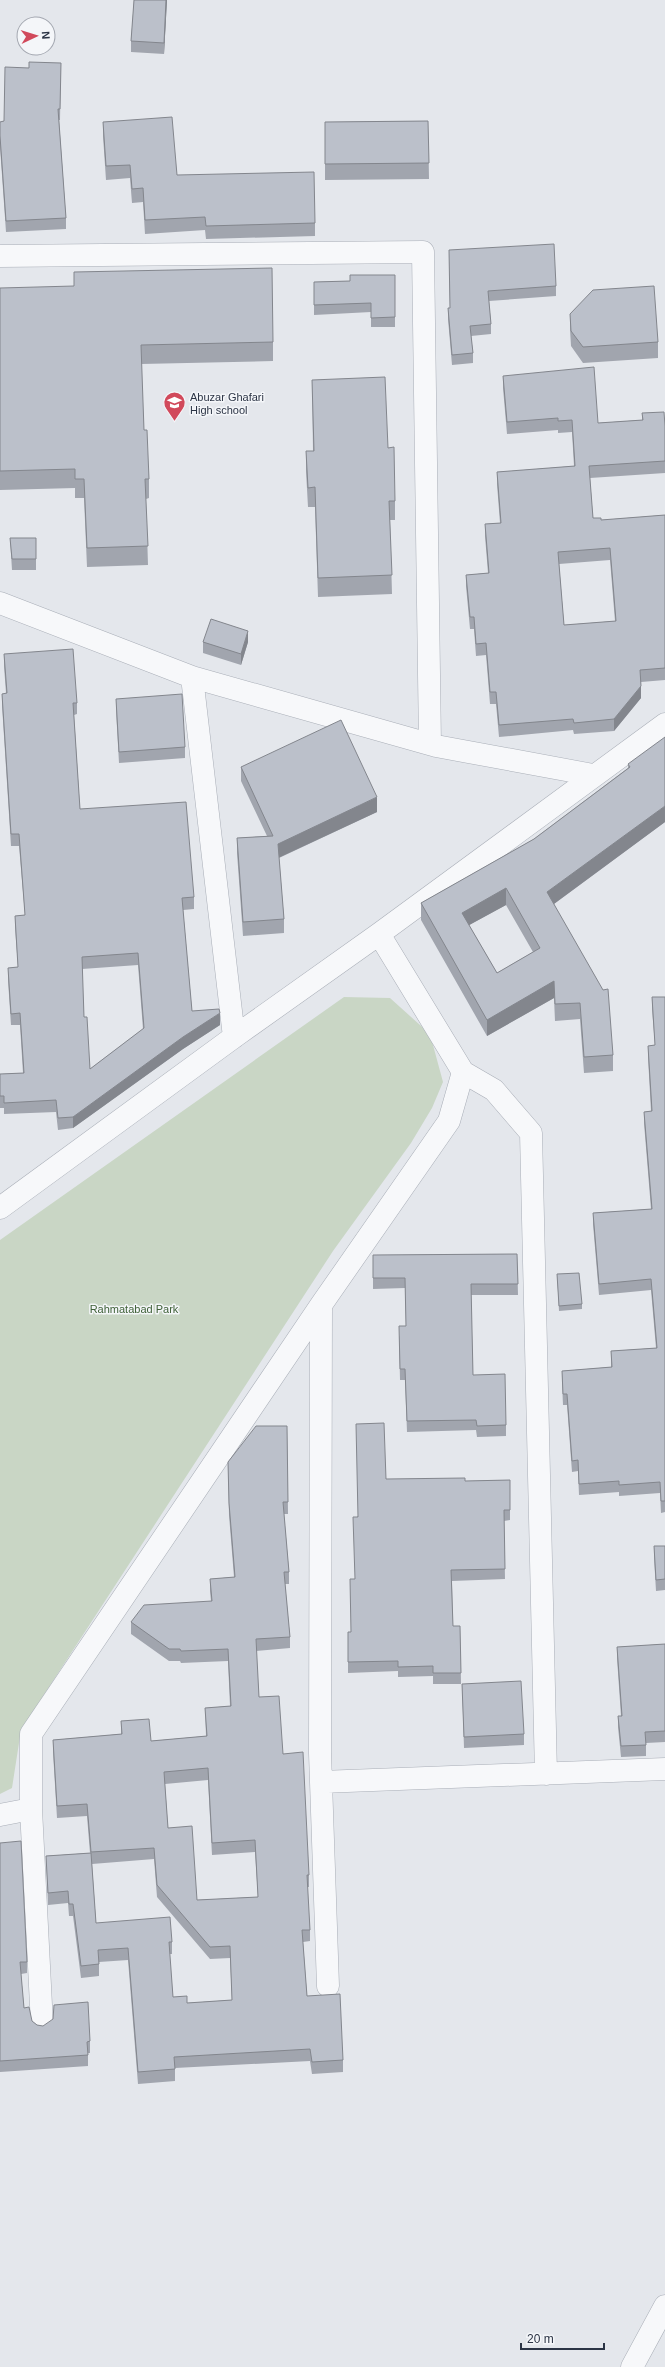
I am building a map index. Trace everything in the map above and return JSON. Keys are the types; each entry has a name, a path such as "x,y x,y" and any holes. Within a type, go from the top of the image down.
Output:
{"street":[{"path":"0,256 423,252 430,744"},
{"path":"0,603 192,676 430,744 593,775"},
{"path":"192,676 234,1037"},
{"path":"0,1208 234,1037 380,934 593,775 665,724"},
{"path":"380,934 463,1072 494,1090 531,1133 546,1774"},
{"path":"42,2025 31,1809 30,1734 321,1305 449,1121 463,1072"},
{"path":"321,1305 321,1782 328,1986"},
{"path":"321,1782 665,1769"},
{"path":"0,1814 31,1809"},
{"path":"632,2367 664,2314"}],"green space":[{"name":"Rahmatabad Park","path":"344,997 390,998 430,1034 443,1082 432,1108 411,1143 333,1251 21,1730 12,1788 0,1794 0,1240"}],"building":[{"path":"134,0 166,0 164,43 131,41"},
{"path":"29,62 61,63 60,109 58,109 66,218 6,221 0,136 0,122 4,121 5,67 29,68"},
{"path":"172,117 177,175 314,172 315,223 206,226 205,217 145,220 143,188 132,189 130,165 106,166 103,122"},
{"path":"428,121 429,163 325,164 325,122"},
{"path":"554,244 556,286 488,291 491,324 470,326 473,353 452,355 448,308 450,308 449,250"},
{"path":"272,268 273,342 141,345 144,430 147,430 149,479 145,479 148,546 87,548 84,479 75,479 75,469 0,471 0,288 74,286 74,272"},
{"path":"350,275 395,275 395,317 371,318 371,303 314,305 314,282 350,281"},
{"path":"654,286 658,342 583,347 571,331 570,314 593,290"},
{"path":"594,367 598,423 643,420 642,413 664,412 665,461 589,466 593,518 601,518 601,520 665,515 665,668 640,670 641,686 614,719 574,723 573,719 499,725 496,692 490,692 486,643 476,644 474,617 470,617 466,575 489,573 485,524 501,523 497,472 575,466 572,420 558,421 558,418 507,422 503,376","holes":["610,548 616,621 564,625 558,552"]},
{"path":"385,377 388,448 394,447 395,501 389,501 392,575 318,578 315,487 308,488 306,451 314,451 312,380"},
{"path":"10,538 36,538 36,559 12,559"},
{"path":"211,619 248,631 241,654 203,642"},
{"path":"73,649 77,703 73,703 80,809 186,802 194,897 182,898 192,1011 219,1009 220,1013 183,1037 73,1117 58,1118 56,1100 4,1103 4,1096 0,1096 0,1074 24,1073 20,1013 11,1014 8,968 18,967 15,916 25,915 19,834 11,834 2,694 7,693 4,654","holes":["138,953 144,1028 90,1069 87,1017 84,1017 82,957"]},
{"path":"182,694 185,747 119,752 116,699"},
{"path":"341,720 377,797 278,844 284,919 243,922 237,838 273,836 241,767"},
{"path":"665,737 665,806 547,892 603,990 608,989 613,1055 584,1057 580,1003 555,1004 554,981 487,1020 421,903 534,839 630,767 628,764","holes":["506,888 540,948 497,973 462,913"]},
{"path":"652,997 665,997 665,1501 661,1501 660,1482 619,1485 619,1481 579,1484 578,1460 572,1461 567,1394 563,1394 562,1371 612,1367 611,1351 657,1348 651,1279 599,1284 593,1213 652,1209 644,1112 652,1111 648,1046 655,1045"},
{"path":"517,1254 518,1284 471,1284 473,1375 505,1374 506,1425 477,1426 476,1420 407,1421 405,1369 400,1369 399,1326 406,1326 405,1278 373,1278 373,1255"},
{"path":"579,1273 582,1304 559,1306 557,1274"},
{"path":"384,1423 386,1479 465,1478 465,1481 510,1480 510,1510 504,1510 505,1569 451,1570 453,1626 460,1626 461,1673 433,1673 433,1666 398,1667 398,1661 348,1662 348,1632 351,1632 350,1579 355,1579 353,1517 358,1517 356,1424"},
{"path":"256,1426 287,1426 288,1502 283,1502 289,1572 284,1572 290,1637 256,1639 259,1697 279,1696 283,1754 303,1752 310,1930 302,1930 307,1996 340,1994 343,2060 312,2062 310,2049 174,2057 175,2069 138,2072 128,1948 98,1950 99,1964 81,1966 73,1904 69,1904 68,1891 48,1893 46,1856 91,1853 96,1923 170,1917 172,1942 169,1942 173,1997 187,1996 187,2003 232,2000 230,1946 210,1947 157,1885 154,1848 91,1852 87,1804 57,1806 53,1740 122,1734 121,1721 149,1719 151,1741 207,1736 205,1708 231,1706 228,1649 181,1651 180,1649 169,1649 131,1622 144,1605 212,1601 210,1579 235,1577 229,1503 228,1462","holes":["208,1768 212,1843 255,1840 258,1897 197,1900 192,1826 168,1828 164,1772"]},
{"path":"654,1546 665,1546 665,1579 656,1580"},
{"path":"665,1644 665,1731 645,1732 646,1745 621,1746 618,1716 622,1716 617,1647"},
{"path":"521,1681 524,1734 464,1737 462,1684"},
{"path":"21,1841 27,1962 20,1962 24,2008 29,2007 32,2021 37,2025 43,2026 53,2019 54,2005 88,2002 90,2041 87,2042 88,2055 0,2061 0,1843"}],"place":[{"name":"Abuzar Ghafari High school","path":"175,422"}]}
